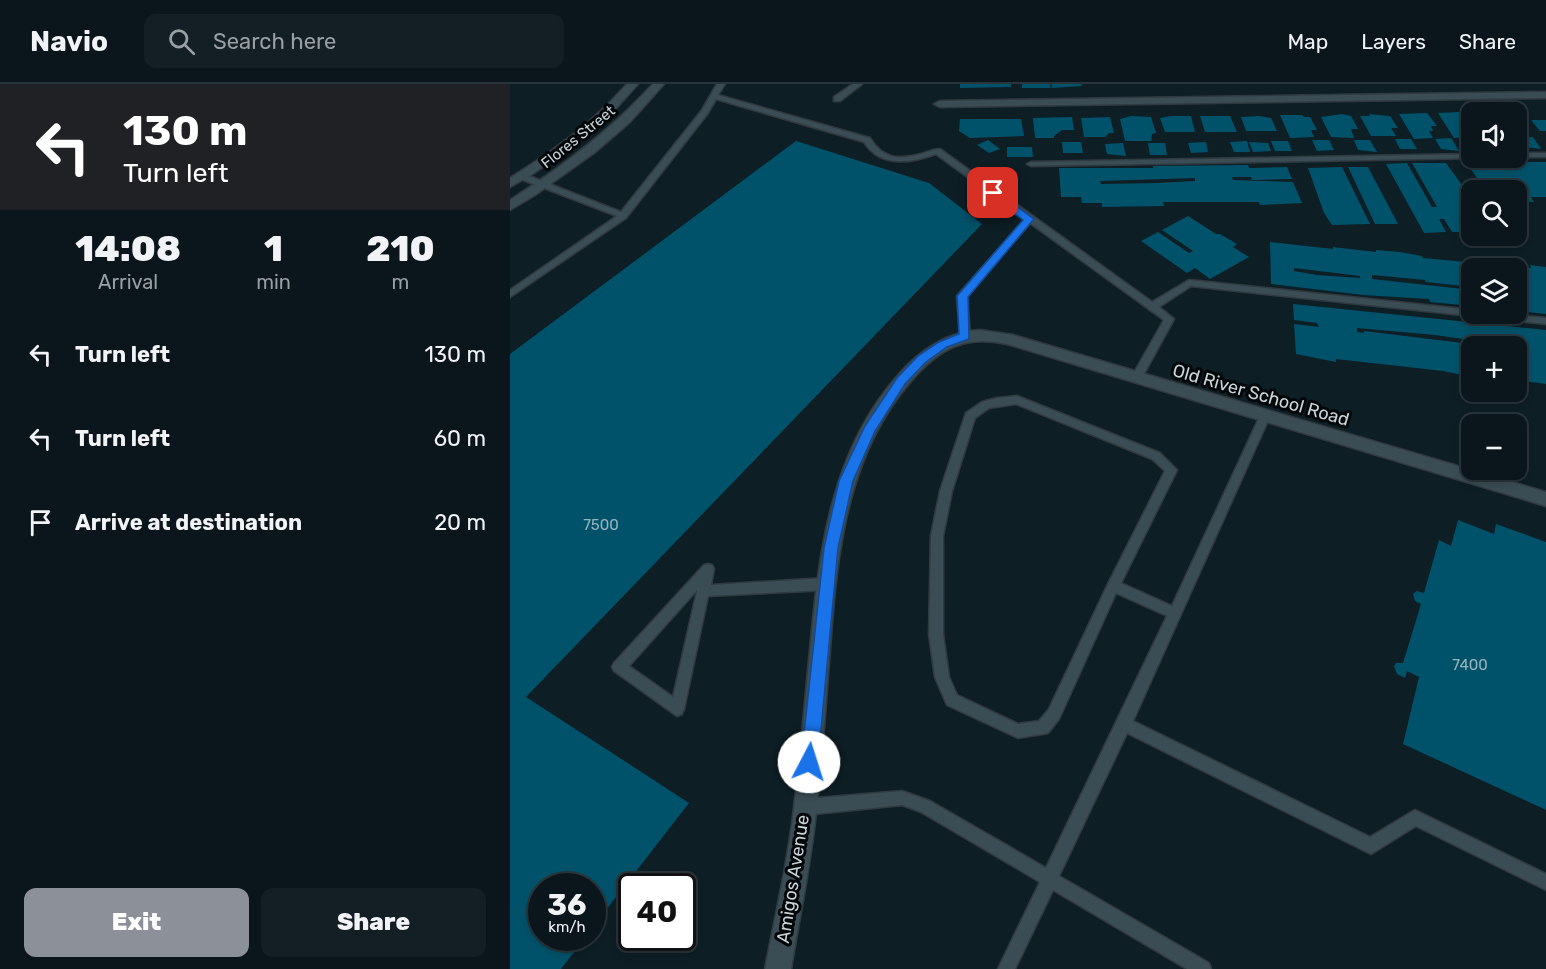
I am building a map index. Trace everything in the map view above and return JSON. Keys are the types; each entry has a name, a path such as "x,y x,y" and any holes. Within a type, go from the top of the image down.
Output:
{"street":[{"name":"Flores Street","path":"510,183 596,120 633,84"},
{"name":"Flores Street","path":"510,206 582,158 621,125 660,84"},
{"path":"940,104 1546,95"},
{"name":"Old River School Road","path":"965,336 986,335 1008,339 1546,499"},
{"name":"Amigos Avenue","path":"778,969 805,807 833,529 846,481 869,429 901,381 922,359 943,345 965,336"}],"lane":[{"path":"510,294 623,216 705,111 721,84"},
{"path":"837,99 858,84"},
{"path":"714,96 867,140 872,150 892,158 920,157 937,151 1169,319 1136,378"},
{"path":"1527,155 1546,155"},
{"path":"1030,164 1461,156"},
{"path":"521,176 623,216"},
{"path":"965,336 962,296 1029,219"},
{"path":"1152,307 1190,283 1461,312"},
{"path":"1527,319 1546,321"},
{"path":"1017,400 1156,456 1171,470 1113,586 1054,714 1043,728 1018,731 952,700 942,677 936,634 937,536 946,491 970,416 976,408 994,402 1017,400"},
{"path":"1006,969 1124,724 1265,417"},
{"path":"708,569 703,591 678,709 619,667 708,569"},
{"path":"703,591 826,584"},
{"path":"1113,586 1174,613"},
{"path":"1124,724 1371,846 1415,819 1546,882"},
{"path":"805,807 902,798 925,806 1203,969"}],"building":[{"path":"960,84 1011,84 1011,87 960,88"},
{"path":"1022,84 1050,84 1051,88 1022,88"},
{"path":"1052,84 1081,84 1082,86 1052,88"},
{"path":"1427,113 1437,126 1431,126 1433,131 1429,131 1433,138 1414,139 1399,114"},
{"path":"1438,113 1461,113 1461,138 1454,138"},
{"path":"1342,114 1351,116 1358,129 1351,129 1354,138 1331,137 1321,117"},
{"path":"1369,114 1390,116 1398,128 1391,128 1396,136 1371,136 1360,116 1370,116"},
{"path":"1280,115 1310,117 1317,130 1311,130 1314,137 1290,138"},
{"path":"1131,116 1151,117 1156,133 1152,134 1151,141 1125,141 1120,119"},
{"path":"1191,116 1195,132 1165,132 1160,118"},
{"path":"1200,116 1230,116 1237,132 1205,132"},
{"path":"1072,117 1074,130 1062,130 1054,138 1035,138 1033,118"},
{"path":"1110,117 1114,133 1109,133 1105,137 1084,137 1081,118"},
{"path":"1241,117 1271,118 1277,131 1246,131"},
{"path":"960,119 1021,119 1024,136 970,138 959,131"},
{"path":"1531,120 1546,120 1546,131 1540,131"},
{"path":"1527,137 1533,137 1541,149 1527,147"},
{"path":"1449,138 1459,151 1441,149 1435,139"},
{"path":"1395,139 1411,139 1417,149 1400,149"},
{"path":"988,140 1000,149 989,153 977,145"},
{"path":"1312,140 1329,140 1334,150 1317,151"},
{"path":"1354,140 1370,140 1377,152 1358,150"},
{"path":"796,141 929,183 982,224 526,697 689,803 635,873 618,873 618,894 606,910 606,873 528,873 528,951 575,951 561,969 510,969 510,354"},
{"path":"1247,141 1250,152 1234,152 1230,142"},
{"path":"1271,141 1288,141 1292,151 1275,151"},
{"path":"1062,142 1081,142 1083,153 1063,153"},
{"path":"1206,142 1208,152 1191,153 1188,143"},
{"path":"1249,142 1268,143 1271,151 1253,152"},
{"path":"1123,143 1126,156 1107,154 1105,144"},
{"path":"1148,143 1165,143 1167,155 1150,155"},
{"path":"1007,147 1032,147 1033,157 1007,157"},
{"path":"1527,162 1546,162 1546,197 1531,197 1534,202 1527,202 1527,180 1478,180 1470,168 1527,168"},
{"path":"1407,163 1432,207 1437,207 1412,163 1446,163 1461,184 1461,232 1452,232 1444,219 1439,219 1446,232 1424,233 1386,164"},
{"path":"1153,166 1287,167 1292,179 1252,180 1251,177 1232,177 1233,180 1293,182 1302,203 1260,205 1259,202 1163,202 1164,206 1102,207 1102,203 1082,203 1081,197 1061,197 1059,168 1153,168","holes":["1195,178 1195,181 1101,184 1100,181"]},
{"path":"1342,167 1370,224 1332,225 1324,213 1308,168"},
{"path":"1348,167 1368,167 1398,224 1375,224"},
{"path":"1188,216 1237,244 1233,247 1249,257 1210,279 1195,268 1187,273 1141,241 1158,232 1189,253 1193,251 1162,230"},
{"path":"1270,242 1333,249 1333,247 1400,252 1423,258 1461,262 1461,286 1372,275 1372,279 1461,289 1461,305 1430,302 1429,299 1363,295 1271,284","holes":["1294,268 1360,276 1360,278 1317,275 1294,271"]},
{"path":"1530,265 1546,267 1546,314 1527,312 1527,267 1531,268"},
{"path":"1293,304 1461,321 1461,324 1488,324 1546,330 1546,384 1527,381 1527,336 1461,336 1461,339 1357,328 1357,332 1364,333 1364,331 1461,343 1461,375 1336,359 1336,362 1296,354 1294,324 1319,327 1317,323 1294,320"},
{"path":"1458,520 1494,534 1496,524 1546,542 1546,810 1403,744 1419,677 1407,671 1405,678 1397,674 1394,666 1396,663 1403,663 1421,604 1415,601 1413,594 1417,591 1424,593 1439,540 1451,546"}],"route":[{"path":"809,762 833,529 846,481 869,429 901,381 922,359 943,345 965,336 962,296 1029,219 993,193"}]}
